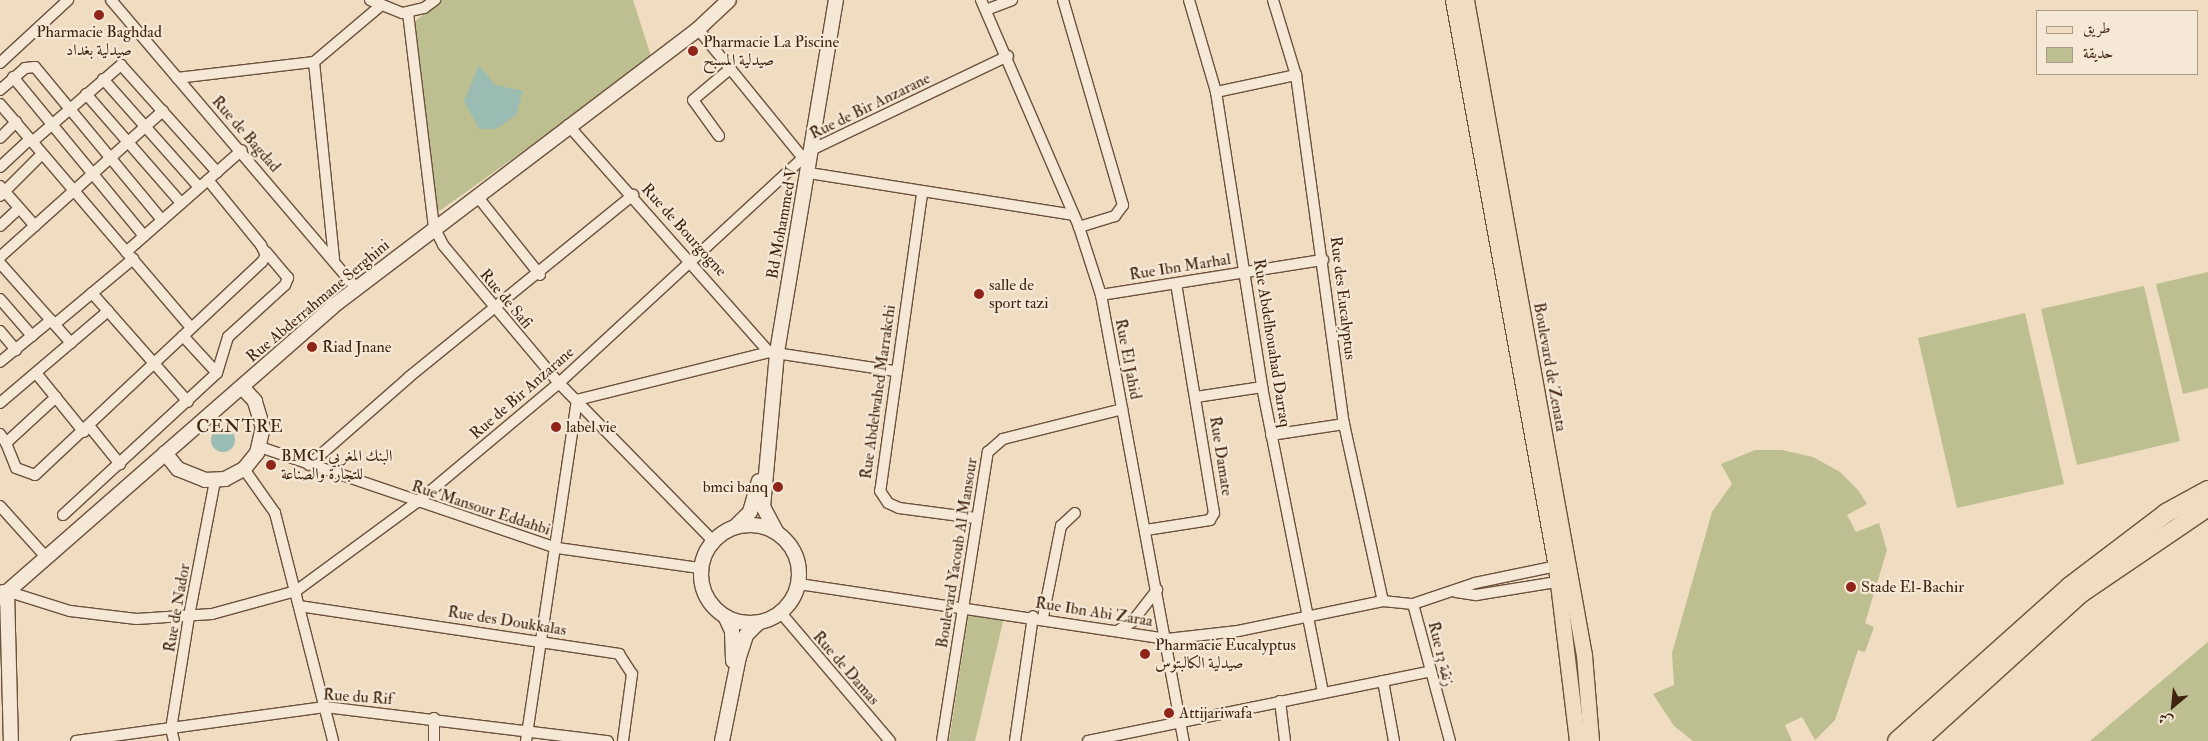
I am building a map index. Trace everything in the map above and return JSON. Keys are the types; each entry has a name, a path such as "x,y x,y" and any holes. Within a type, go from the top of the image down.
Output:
{"highway":[{"path":"1897,741 2112,562 2166,513 2208,490"},
{"path":"2112,562 2208,507"},
{"path":"1918,741 1971,681"}],"main road":[{"name":"Boulevard de Zenata","path":"1453,0 1563,573"},
{"name":"Boulevard de Zenata","path":"1466,0 1591,741"},
{"name":"Boulevard de Zenata","path":"1570,618 1578,741"}],"street":[{"path":"0,63 68,0"},
{"name":"Rue de Bagdad","path":"111,0 177,78 242,150 356,289"},
{"path":"370,0 379,7 408,13 435,0"},
{"name":"Rue Abderrahmane Serghini","path":"260,447 259,409 242,387 356,289 434,227 698,29 729,0"},
{"name":"Bd Mohammed V","path":"777,533 764,514 773,352 809,173 808,153 836,0"},
{"name":"Rue El Jahid","path":"981,0 1008,56 1079,227 1101,295 1167,639 1184,741"},
{"path":"986,10 1012,0"},
{"path":"1063,0 1123,206 1115,216 1079,227"},
{"name":"Rue Abdelhouahad Darraq","path":"1189,0 1216,92 1246,271 1262,388 1323,691"},
{"name":"Rue des Eucalyptus","path":"1273,0 1296,75 1323,260 1344,424 1383,601"},
{"path":"177,78 314,62 379,7"},
{"name":"Rue de Safi","path":"408,13 434,227 494,311 559,383 713,541"},
{"path":"698,29 730,69 808,153"},
{"name":"Rue de Bir Anzarane","path":"2,593 103,616 189,616 296,591 416,503 559,383 808,153 1008,56"},
{"path":"314,62 334,260"},
{"path":"0,167 122,65 217,172"},
{"path":"0,90 13,77 35,67 109,160 162,220"},
{"path":"720,136 693,100 730,69"},
{"path":"1216,92 1296,75"},
{"path":"13,77 144,236"},
{"path":"103,79 199,187"},
{"path":"86,94 181,203"},
{"path":"1,107 16,122 191,328"},
{"path":"0,257 163,111"},
{"path":"0,138 16,122"},
{"name":"Rue de Bourgogne","path":"568,125 773,352"},
{"path":"2,357 16,350 32,336 92,293 130,255 144,236 242,150"},
{"path":"35,226 2,191 42,154"},
{"path":"809,173 922,194 1073,215"},
{"path":"63,515 188,402 217,373 228,337 288,280 208,180"},
{"name":"Rue Abdelwahed Marrakchi","path":"922,194 894,372 880,491 894,507 975,518"},
{"path":"310,465 409,377 540,275 633,195"},
{"path":"477,196 540,275"},
{"path":"0,226 19,208"},
{"path":"0,434 6,442 16,468 31,476 87,429 156,365 191,328 255,269 266,252"},
{"name":"Rue Ibn Marhal","path":"1101,295 1323,260"},
{"path":"0,263 71,343"},
{"path":"1176,284 1196,397"},
{"path":"92,293 188,402"},
{"path":"0,300 32,336"},
{"path":"0,403 108,311"},
{"path":"0,331 16,350"},
{"path":"183,336 217,373"},
{"path":"527,736 558,548 577,400 773,352 894,372"},
{"path":"36,372 56,397 120,464"},
{"path":"11,741 2,593 242,387"},
{"name":"Rue Damate","path":"1146,530 1213,516 1196,397 1262,388"},
{"path":"6,442 56,397"},
{"name":"Boulevard Yacoub Al Mansour","path":"942,741 984,461 993,444 1050,425 1122,409"},
{"path":"1271,435 1344,424"},
{"path":"165,453 186,474 215,480 244,469 260,447"},
{"name":"Rue Mansour Eddahbi","path":"260,447 416,503 558,548 700,568"},
{"name":"Bd Mohammed V","path":"736,526 750,512 766,452"},
{"path":"244,469 275,512 333,741"},
{"name":"Rue de Nador","path":"174,741 171,730 189,616 215,480"},
{"path":"0,506 46,557"},
{"path":"1015,741 1038,617 1061,526 1075,513"},
{"path":"722,741 733,679 746,635 756,624 781,613 799,584 796,555 777,533 750,525 736,526 713,541 700,568 703,592 726,618 732,631 733,679"},
{"path":"1413,604 1456,592 1475,583 1563,573"},
{"path":"1456,592 1476,595 1563,573"},
{"name":"Rue Ibn Abi Zaraa","path":"799,584 963,609 1038,617 1167,639 1308,618 1383,601"},
{"path":"1116,631 1132,622 1157,590"},
{"name":"Rue 13 زنقة","path":"1383,601 1413,604 1428,672 1450,741"},
{"name":"Rue des Doukkalas","path":"299,606 542,643 612,651 626,660 632,674 623,741"},
{"name":"Rue de Damas","path":"781,613 890,741"},
{"path":"726,618 756,624"},
{"path":"1088,741 1323,691 1428,672"},
{"path":"1383,681 1394,741"},
{"path":"1280,701 1285,741"},
{"name":"Rue du Rif","path":"76,741 171,730 325,707 434,718 527,736 608,741"},
{"path":"434,718 434,741"}],"green space":[{"path":"442,0 633,0 652,59 438,212 415,21"},
{"path":"2208,272 2208,388 2183,394 2156,284"},
{"path":"2144,286 2180,441 2077,465 2041,309"},
{"path":"2025,313 2064,484 1957,508 1918,338"},
{"name":"Stade El-Bachir","path":"1755,450 1782,450 1813,457 1840,472 1858,490 1867,504 1847,515 1856,532 1879,523 1887,550 1865,623 1874,627 1865,652 1858,650 1835,720 1815,740 1802,717 1785,725 1792,741 1693,741 1674,726 1653,694 1674,685 1672,653 1712,512 1732,484 1721,464"},
{"path":"969,612 1005,613 975,741 949,741"},
{"path":"2208,642 2208,741 2090,741"}],"water":[{"path":"479,65 495,85 523,91 516,115 496,129 479,129 464,101"},
{"path":"223,428 232,431 235,440 232,449 223,452 214,449 211,440 214,431"}],"place":[{"name":"Pharmacie Baghdad صيدلية بغداد","path":"99,15"},
{"name":"Pharmacie La Piscine صيدلية المسبح","path":"693,51"},
{"name":"salle de sport tazi","path":"979,294"},
{"name":"Riad Jnane","path":"312,347"},
{"name":"label vie","path":"556,427"},
{"name":"BMCI البنك المغربي للتجارة والصناعة","path":"271,465"},
{"name":"bmci banq","path":"778,487"},
{"name":"Stade El-Bachir","path":"1851,587"},
{"name":"Pharmacie Eucalyptus صيدلية الكالبتوس","path":"1145,654"},
{"name":"Attijariwafa","path":"1169,713"}],"district":[{"name":"CENTRE","path":"240,427"}]}
